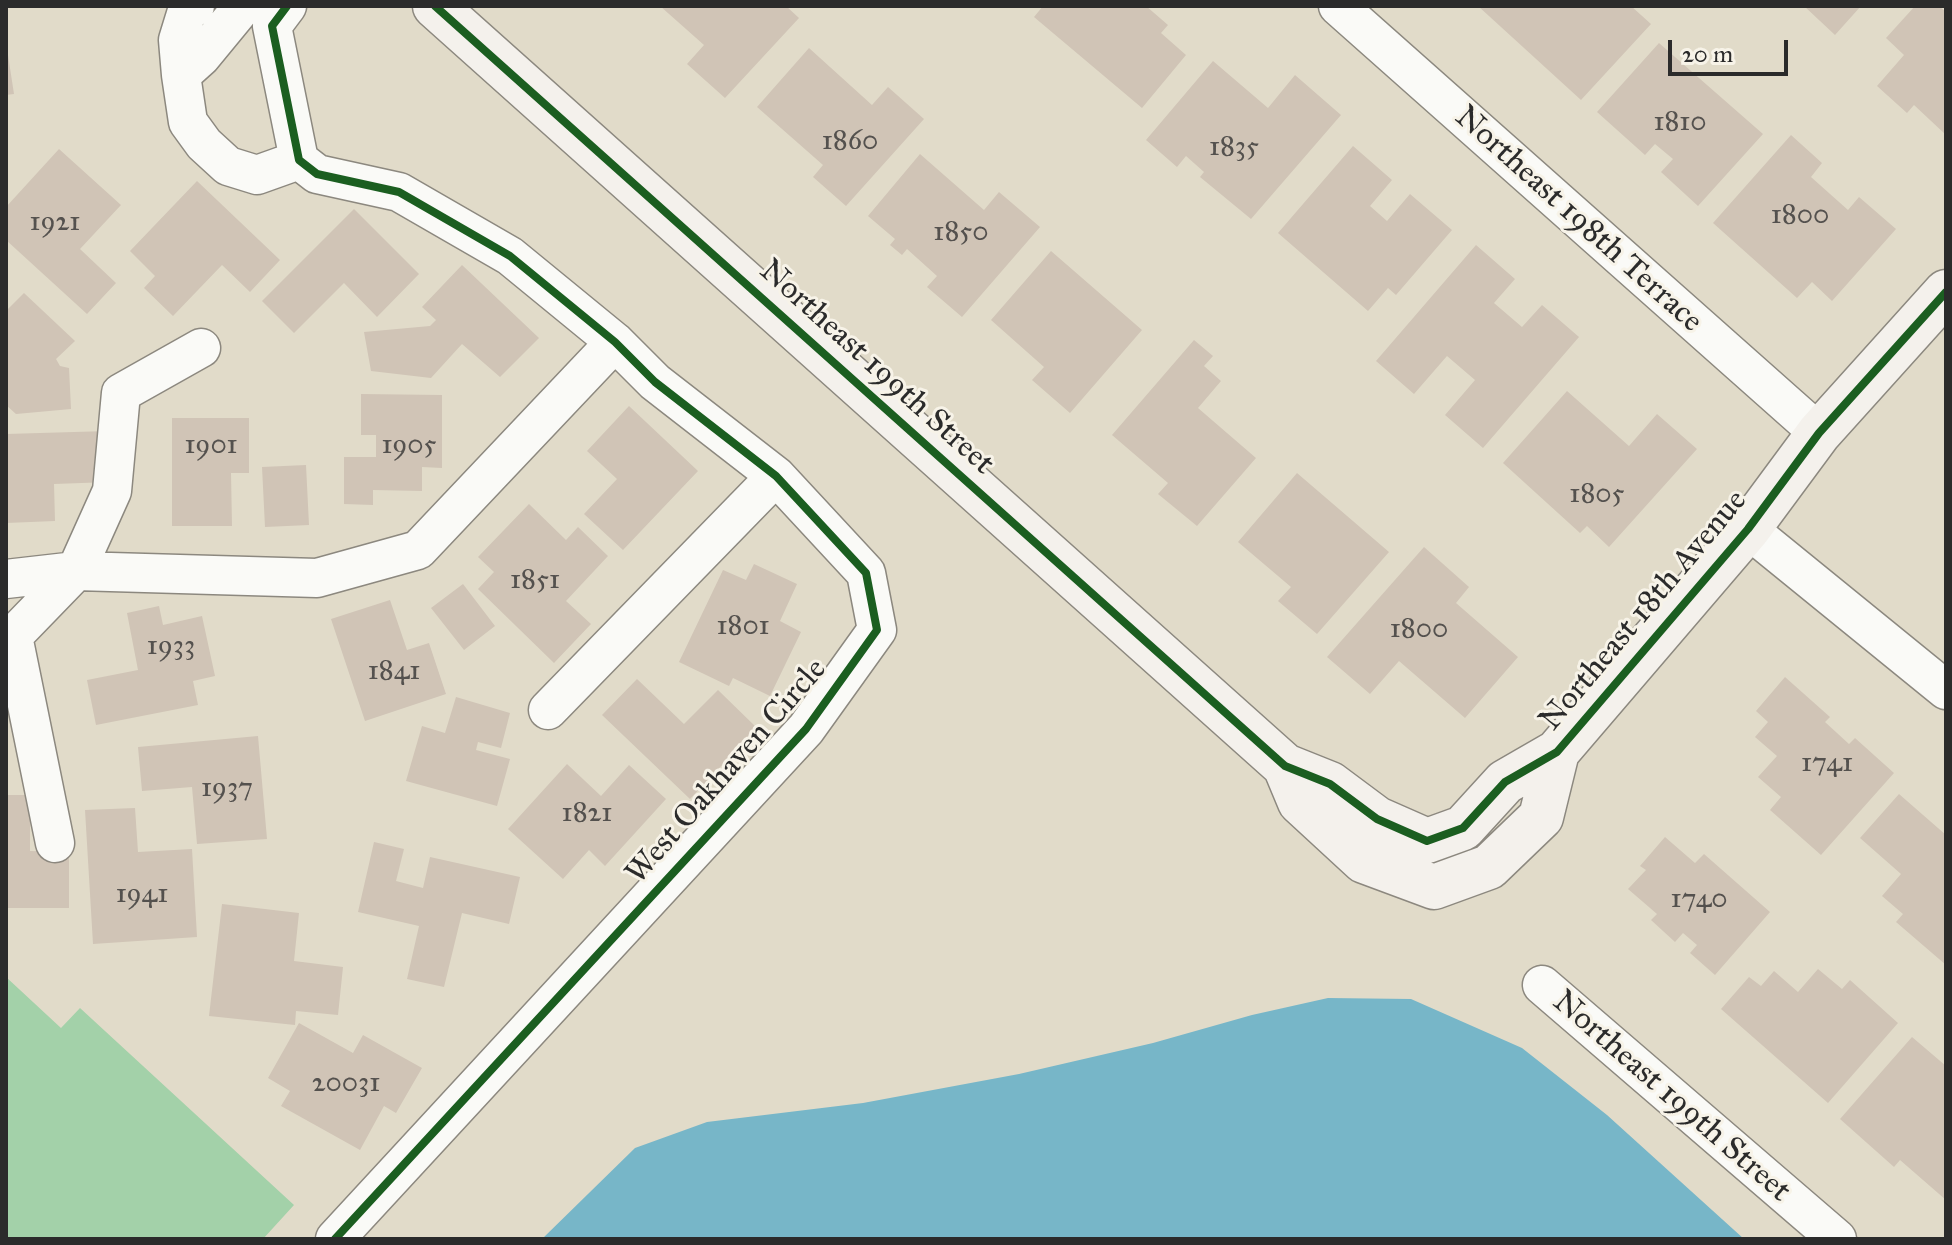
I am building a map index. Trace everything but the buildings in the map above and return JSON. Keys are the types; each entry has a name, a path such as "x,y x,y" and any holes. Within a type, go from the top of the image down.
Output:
{"street":[{"path":"195,6 186,14 178,40 188,122 204,144 228,166 257,175 299,160 272,26 287,6"},
{"path":"181,75 201,57 243,6"},
{"name":"Northeast 199th Street","path":"435,6 1285,766"},
{"name":"Northeast 198th Terrace","path":"1338,6 1819,433"},
{"name":"West Oakhaven Circle","path":"299,160 317,174 399,192 510,256 615,342 655,382 776,476 866,573 877,630 806,729 335,1239"},
{"name":"Northeast 18th Avenue","path":"1285,766 1330,784 1377,819 1427,841 1463,828 1505,782 1557,752 1748,529 1819,433 1946,292"},
{"path":"6,579 76,571 317,578 418,550 615,342"},
{"path":"55,843 13,636 76,571 112,491 121,393 201,348"},
{"path":"548,710 776,476"},
{"path":"1748,529 1946,690"},
{"name":"Northeast 199th Street","path":"1542,985 1837,1239"}],"green space":[{"path":"6,977 61,1028 80,1008 294,1205 263,1239 7,1239"}],"water":[{"path":"1328,998 1411,999 1522,1048 1607,1115 1744,1239 542,1239 635,1148 707,1122 863,1103 1019,1074"}],"cycle path":[{"path":"287,6 272,26 299,160 317,174 399,192 510,256 615,342 655,382 776,476 866,573 877,630 806,729 335,1239"},
{"path":"435,6 1285,766 1330,784 1377,819 1427,841 1463,828 1505,782 1557,752 1748,529 1819,433 1946,292"}]}
